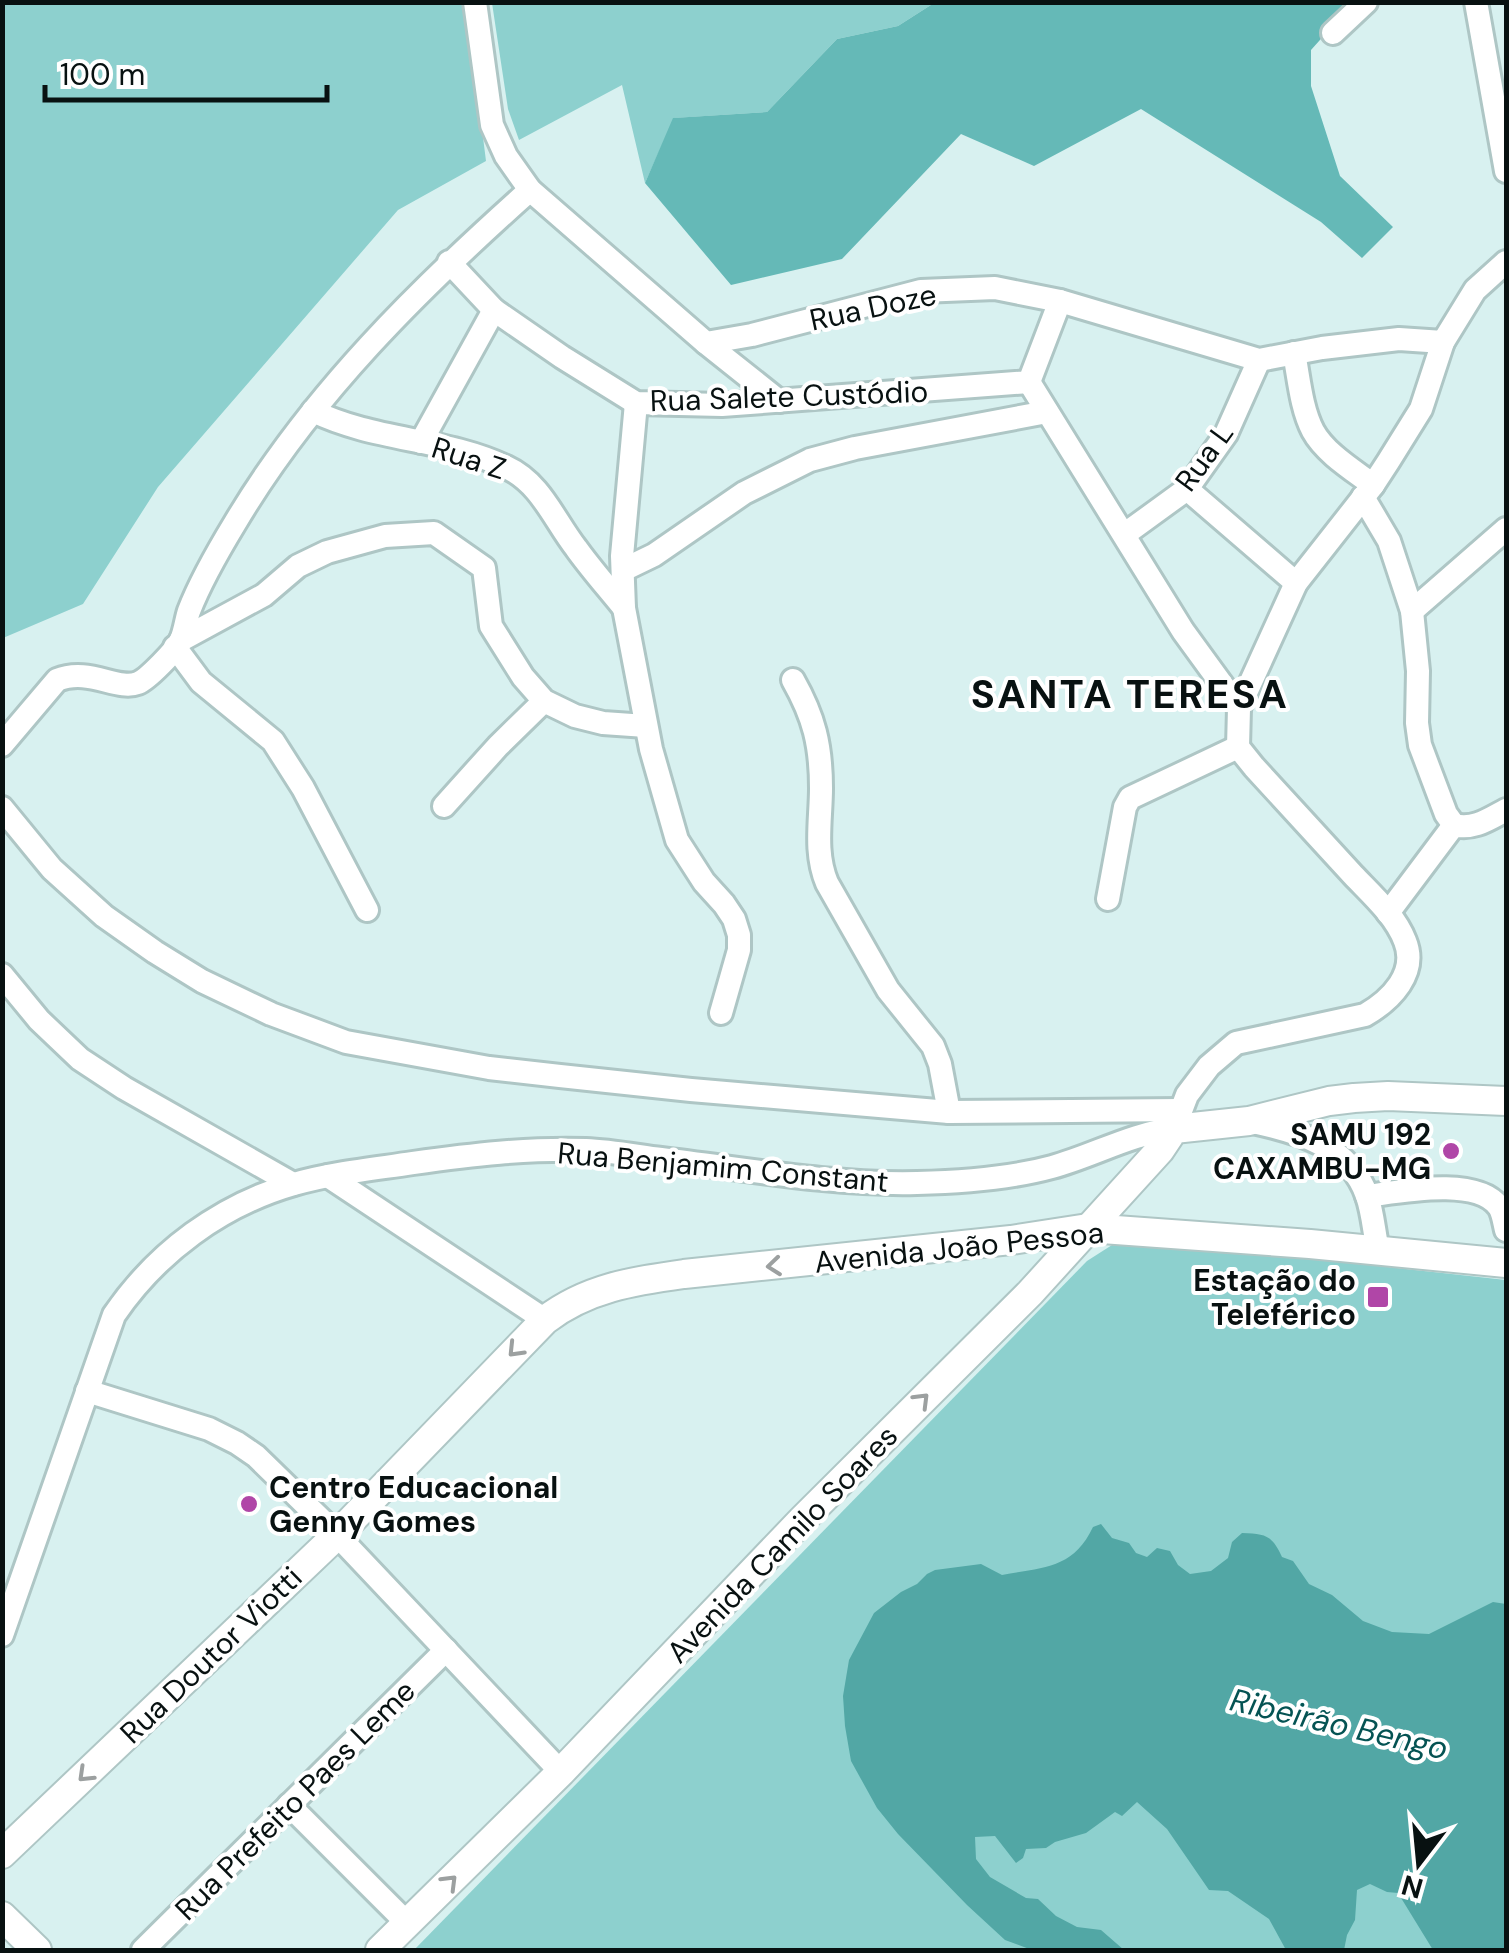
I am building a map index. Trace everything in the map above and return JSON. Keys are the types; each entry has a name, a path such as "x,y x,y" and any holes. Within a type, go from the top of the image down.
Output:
{"street":[{"path":"475,2 492,125 506,156 530,190 706,343 780,400"},
{"path":"1333,34 1366,2"},
{"path":"1476,2 1506,171"},
{"path":"178,644 204,578 226,538 264,476 313,410 449,262 530,190"},
{"name":"Rua Salete Custódio","path":"449,262 494,310 636,403 722,405 1028,382"},
{"path":"1178,1120 1187,1095 1236,1043 1365,1015 1381,1006 1405,976 1406,942 1388,912 1238,746 1239,708 1296,583 1368,491 1421,409 1443,342 1475,290 1506,262"},
{"name":"Rua Doze","path":"706,343 922,292 995,288 1060,301 1259,360 1400,339 1443,342"},
{"path":"1060,301 1028,382 1183,632 1239,708"},
{"path":"421,442 494,310"},
{"path":"1294,353 1312,430 1368,491 1400,569 1412,611 1420,744 1446,814 1464,828 1506,810"},
{"name":"Rua L","path":"1125,534 1187,488 1226,434 1259,360"},
{"path":"636,403 622,563 624,608 646,726 677,840 734,919 739,935 739,950 721,1013"},
{"name":"Rua Z","path":"313,410 348,426 470,454 522,477 539,493 587,563 624,608"},
{"path":"587,563 622,563 654,555 744,494 810,460 1047,412"},
{"path":"1187,488 1296,583"},
{"path":"1412,611 1506,530"},
{"path":"2,745 57,680 70,674 138,683 178,644 264,595 298,566 327,552 385,536 434,533 484,568 491,626 544,702 603,724 646,726"},
{"path":"178,644 201,682 273,741 304,788 366,910"},
{"path":"793,680 816,730 821,868 873,966 933,1046 949,1112"},
{"path":"444,806 544,702"},
{"path":"1108,900 1130,798 1238,746"},
{"path":"2,808 52,868 104,916 155,952 202,981 271,1014 346,1042 489,1068 691,1090 949,1112 1249,1121 1298,1132 1328,1147 1354,1169 1367,1196 1378,1250"},
{"path":"1388,912 1454,824"},
{"path":"2,975 38,1020 80,1059 293,1184"},
{"path":"1249,1121 1354,1098 1506,1101"},
{"name":"Rua Benjamim Constant","path":"2,1635 114,1314 153,1267 197,1230 250,1200 328,1176 464,1156 587,1150 871,1184 1010,1176 1053,1167 1178,1120"},
{"name":"Avenida Camilo Soares","path":"380,1950 561,1772 802,1520 1030,1293 1160,1150 1178,1120"},
{"path":"328,1176 545,1320"},
{"path":"1367,1196 1426,1188 1470,1191 1490,1198 1500,1209 1506,1230"},
{"name":"Avenida João Pessoa","path":"592,1292 684,1274 1010,1240 1088,1228 1506,1263"},
{"path":"1010,1240 1029,1262 1030,1293"},
{"name":"Rua Doutor Viotti","path":"2,1854 337,1535 545,1320 592,1292"},
{"path":"88,1390 209,1429 256,1456 337,1535 561,1772"},
{"name":"Rua Prefeito Paes Leme","path":"143,1950 446,1650"},
{"path":"289,1805 408,1924"},
{"path":"2,1916 37,1950"}],"shaded area":[{"path":"3,3 466,3 486,161 398,210 158,487 83,604 3,638"},
{"path":"492,3 934,3 898,26 837,39 767,112 674,118 645,183 622,85 519,140 508,109"},
{"path":"934,3 1353,3 1311,50 1311,86 1340,176 1393,227 1362,258 1321,222 1141,109 1034,166 961,134 842,259 731,285 645,183 673,118 767,112 837,39 898,26"},
{"path":"1123,1238 1506,1280 1506,1950 414,1950 1087,1261"}],"water":[{"name":"Ribeirão Bengo","path":"1101,1524 1112,1538 1129,1543 1136,1553 1147,1557 1157,1548 1170,1551 1178,1565 1190,1574 1211,1571 1228,1558 1232,1542 1242,1533 1263,1535 1275,1544 1282,1557 1293,1561 1309,1584 1332,1595 1363,1621 1392,1632 1429,1634 1493,1602 1506,1604 1506,1950 1433,1950 1398,1893 1370,1884 1357,1890 1355,1920 1344,1950 1286,1950 1269,1919 1228,1891 1209,1890 1167,1829 1137,1802 1122,1816 1115,1812 1086,1833 1046,1848 1026,1849 1016,1863 995,1836 975,1837 976,1859 990,1877 1026,1898 1038,1899 1056,1916 1077,1927 1101,1930 1124,1950 1032,1950 1005,1940 898,1834 877,1808 851,1761 845,1726 843,1696 849,1660 874,1613 935,1570 981,1564 1002,1575 1056,1564 1076,1551 1093,1527"}],"place":[{"name":"SAMU 192 CAXAMBU-MG","path":"1451,1151"},
{"name":"Estação do Teleférico","path":"1378,1297"},
{"name":"Centro Educacional Genny Gomes","path":"249,1504"}],"district":[{"name":"SANTA TERESA","path":"1130,694"}]}
